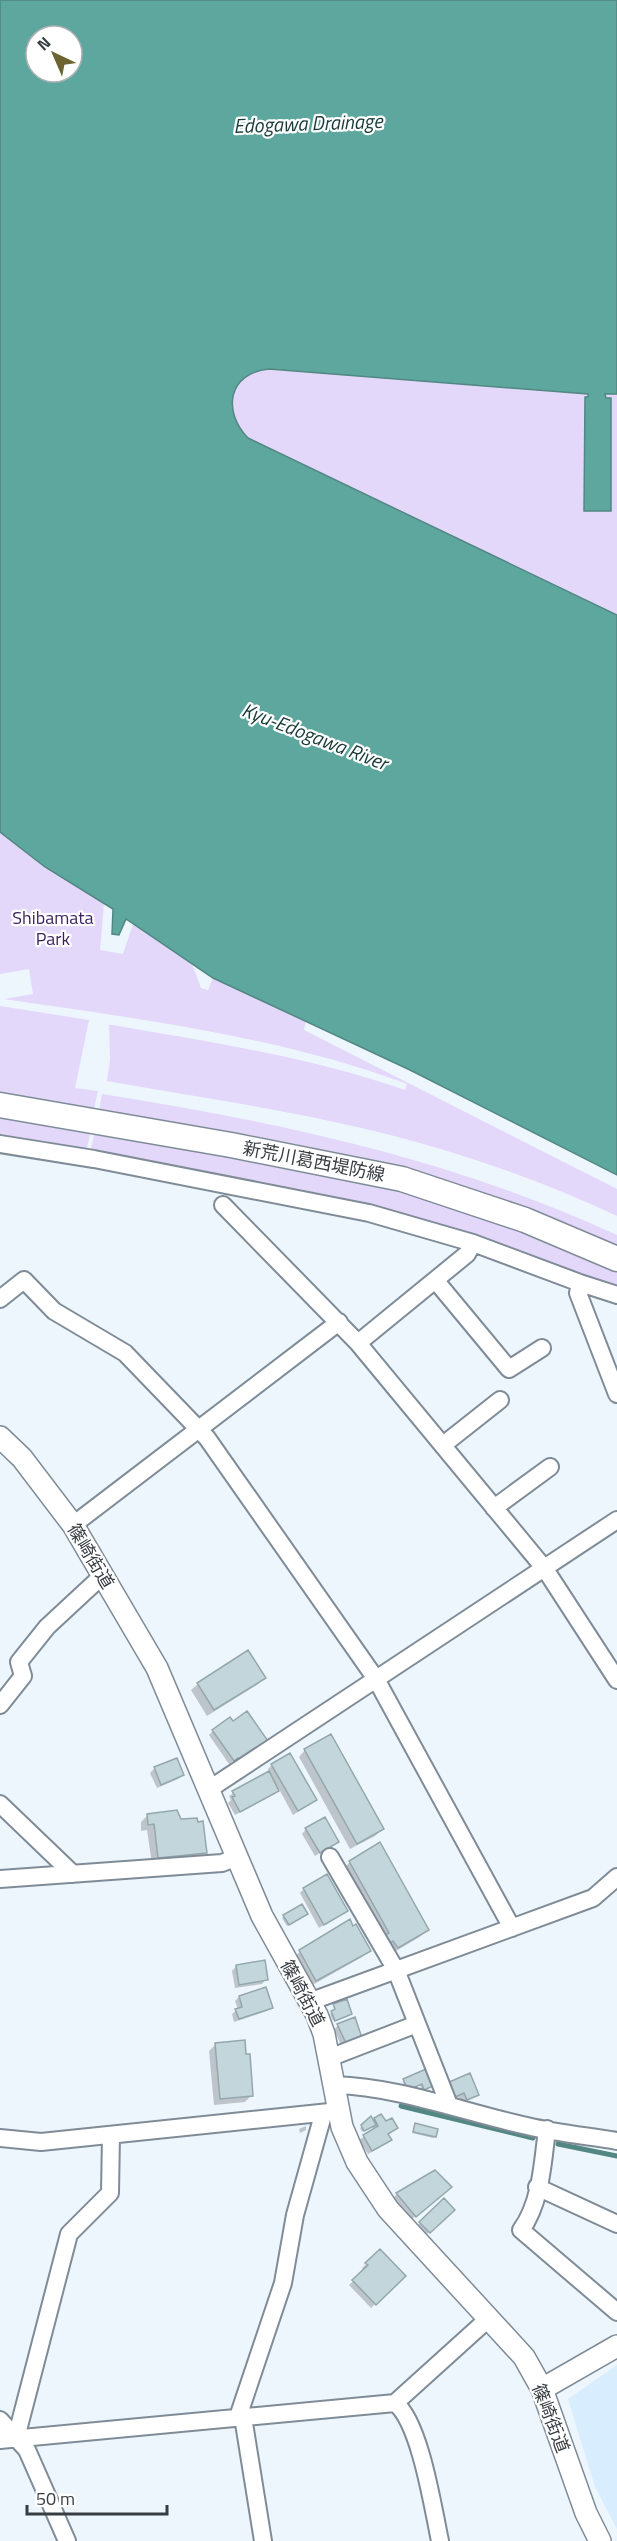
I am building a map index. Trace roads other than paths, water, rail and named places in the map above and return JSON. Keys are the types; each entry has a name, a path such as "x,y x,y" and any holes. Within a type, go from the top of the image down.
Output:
{"main road":[{"name":"新荒川葛西堤防線","path":"0,1105 208,1140 402,1179 525,1220 617,1259"}],"street":[{"path":"0,1144 94,1159 346,1208 473,1243 617,1295"},
{"path":"224,1205 358,1343 544,1569 615,1673"},
{"path":"358,1343 436,1281 467,1254 473,1243"},
{"path":"0,1299 24,1280 54,1311 125,1353 199,1429 376,1679 512,1928"},
{"path":"436,1281 509,1369 542,1348"},
{"path":"580,1283 578,1293 617,1394"},
{"path":"73,1525 339,1322"},
{"path":"443,1445 500,1400"},
{"name":"篠崎街道","path":"2,1442 22,1458 73,1525 157,1668 262,1916 324,2034 335,2085 331,2113 368,2181 388,2209 524,2357 542,2389 586,2513 600,2541"},
{"path":"494,1508 550,1467"},
{"path":"208,1790 464,1619 615,1525"},
{"path":"0,1705 23,1676 19,1662 47,1627 103,1575"},
{"path":"0,1804 73,1874"},
{"path":"0,1879 222,1863 237,1857"},
{"path":"330,1857 396,1970 449,2105"},
{"path":"309,2002 593,1898 617,1877"},
{"path":"329,2058 417,2024"},
{"path":"335,2085 361,2085 449,2105 528,2127 617,2141"},
{"path":"0,2138 40,2142 331,2113 295,2215 283,2283 240,2417 263,2541"},
{"path":"547,2129 537,2187 528,2221 521,2229 617,2312"},
{"path":"8,2439 69,2234 110,2193 111,2135"},
{"path":"537,2187 617,2224"},
{"path":"8,2439 395,2403 488,2319"},
{"path":"542,2389 617,2346"},
{"path":"395,2403 402,2408 420,2452 440,2541"},
{"path":"0,2420 8,2439 27,2450 67,2541"}],"water":[{"path":"0,0 617,0 617,394 605,394 606,398 611,398 611,511 584,511 585,397 588,397 588,394 269,369 255,372 237,385 232,405 240,427 248,438 617,615 617,1175 410,1070 213,978 126,919 119,935 112,934 113,909 45,867 0,832"}],"waterway":[{"path":"401,2106 533,2138"},
{"path":"558,2144 617,2156"}],"water label":[{"name":"Edogawa Drainage","path":"308,123"},
{"name":"Kyu-Edogawa River","path":"315,736"}],"park label":[{"name":"Shibamata Park","path":"53,927"}]}
